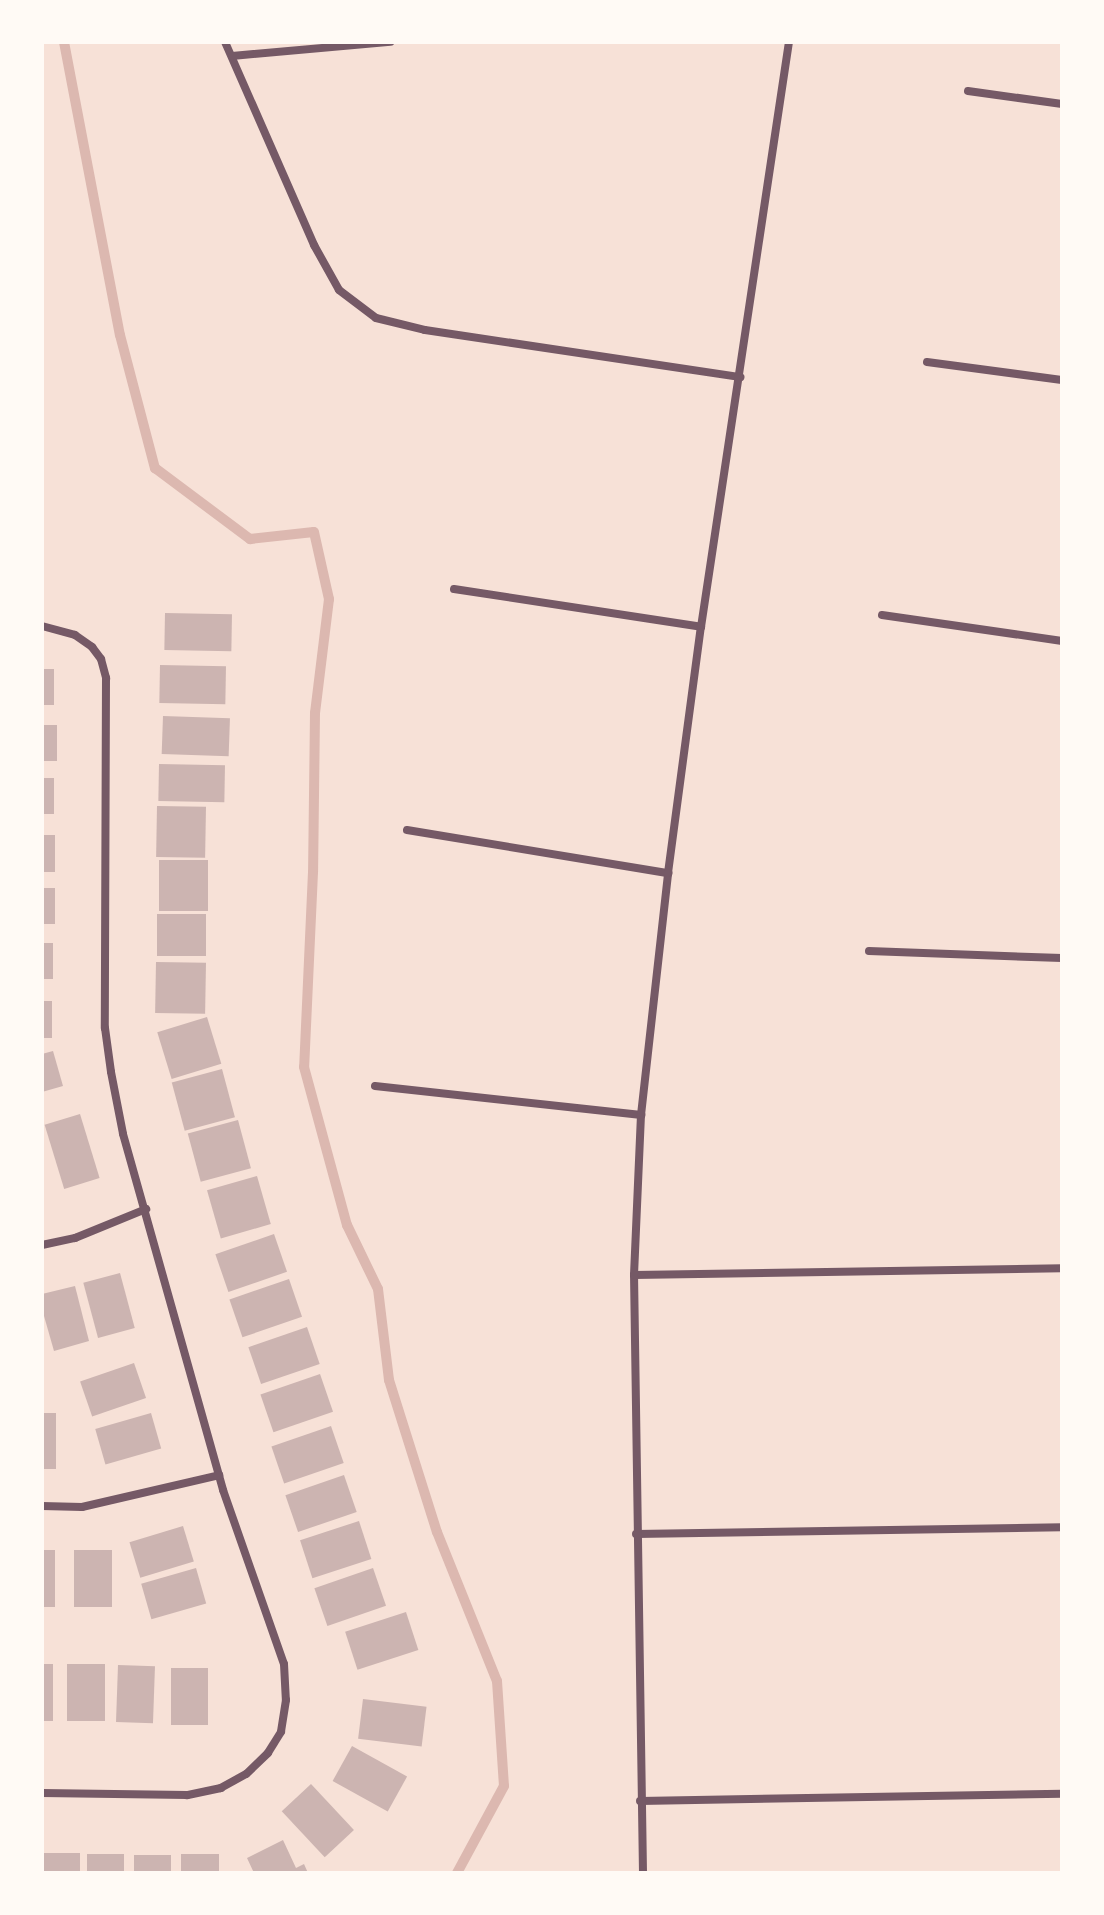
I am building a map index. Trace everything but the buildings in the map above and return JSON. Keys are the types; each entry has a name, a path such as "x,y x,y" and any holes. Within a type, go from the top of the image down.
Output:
{"street":[{"path":"225,42 314,245 339,290 376,318 425,330 741,377"},
{"path":"232,56 390,42"},
{"path":"643,1873 634,1275 641,1115 668,873 701,627 789,42"},
{"path":"968,91 1062,104"},
{"path":"927,362 1062,380"},
{"path":"454,589 701,627"},
{"path":"882,615 1062,641"},
{"path":"42,626 75,635 92,647 101,659 106,678 105,1028 123,1134 219,1475 284,1664 286,1700 281,1732 268,1753 246,1774 221,1788 187,1795 42,1793"},
{"path":"407,830 668,873"},
{"path":"869,951 1062,958"},
{"path":"375,1086 641,1115"},
{"path":"42,1245 75,1238 146,1209"},
{"path":"634,1275 1062,1268"},
{"path":"42,1506 82,1507 219,1475"},
{"path":"636,1534 1062,1527"},
{"path":"640,1801 1062,1794"}],"waterway":[{"path":"64,42 120,335 155,468 250,539 314,532 329,599 315,713 313,872 304,1067 347,1225 378,1289 389,1380 437,1532 497,1681 504,1786 457,1873"}]}
